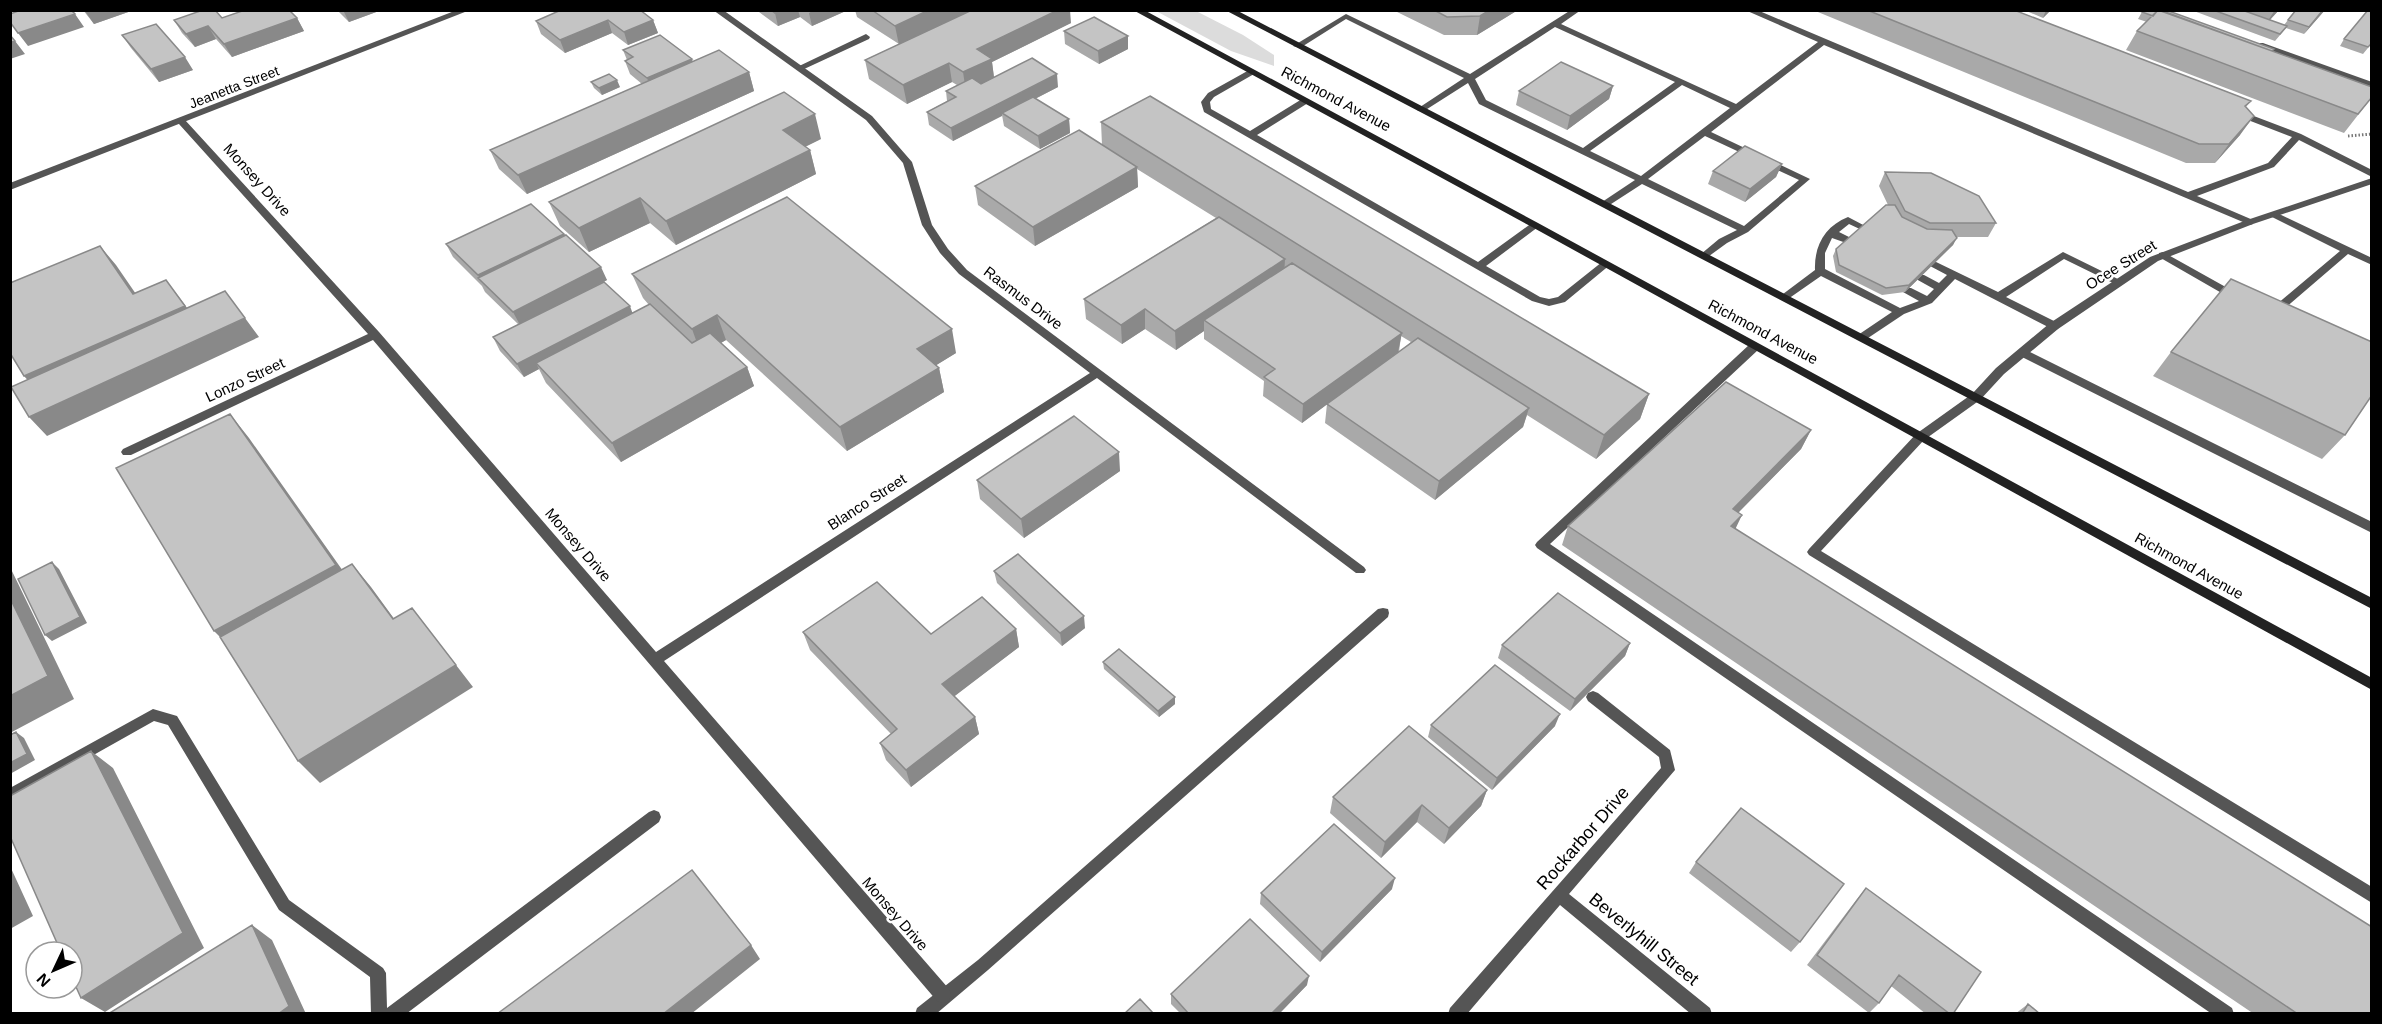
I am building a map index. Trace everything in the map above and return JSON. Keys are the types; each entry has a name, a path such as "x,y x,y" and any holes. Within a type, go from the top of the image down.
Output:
{"main road":[{"name":"Richmond Avenue","path":"1137,10 1535,225 2372,685"},
{"name":"Richmond Avenue","path":"1229,10 2372,604"}],"street":[{"name":"Jeanetta Street","path":"10,187 466,10"},
{"name":"Rasmus Drive","path":"717,10 869,118 892,142 907,162 927,225 944,251 963,272 1360,570"},
{"path":"1297,46 1357,10"},
{"path":"1421,110 1577,10"},
{"path":"1749,10 2250,222"},
{"path":"1346,16 1470,78 1482,102 1643,178 1745,230"},
{"path":"1555,24 1736,107"},
{"path":"799,68 866,37"},
{"path":"2250,41 2372,85"},
{"path":"1605,204 1823,42"},
{"path":"1251,72 1211,95 1205,102 1207,110 1536,299 1549,303 1561,300 1606,264"},
{"path":"1584,151 1681,82"},
{"path":"1250,135 1305,101"},
{"path":"2233,111 2298,136 2372,174"},
{"name":"Monsey Drive","path":"182,122 375,334 943,995"},
{"path":"1704,132 1805,179 1745,230 1723,241 1705,256"},
{"path":"2190,195 2271,165 2298,136"},
{"name":"Ocee Street","path":"2371,894 1813,552 1920,436 1976,397 2000,372 2054,326 2119,282 2163,255 2250,222 2372,181"},
{"path":"2275,215 2372,262"},
{"path":"1820,271 1821,247 1832,232 1848,220 1864,228"},
{"path":"1479,266 1535,225"},
{"path":"1832,232 1849,241"},
{"path":"1821,247 1835,254"},
{"path":"2273,313 2346,251"},
{"path":"1998,297 2062,255 2119,282"},
{"path":"2163,255 2246,301"},
{"path":"1934,264 2054,326"},
{"path":"1784,297 1820,271"},
{"path":"1820,271 1900,312"},
{"path":"1862,338 1900,312 1928,301 1954,274"},
{"path":"1920,277 1940,288"},
{"path":"1907,290 1928,301"},
{"name":"Lonzo Street","path":"127,452 375,334"},
{"path":"1754,346 1541,545 2226,1014"},
{"path":"2024,352 2372,528"},
{"name":"Blanco Street","path":"655,660 1097,373"},
{"path":"923,1014 943,995 983,965 1383,614"},
{"name":"Rockarbor Drive","path":"1456,1014 1668,770 1665,754 1593,697"},
{"path":"10,796 153,715 172,720 284,905 378,973 379,1014"},
{"path":"392,1014 654,817"},
{"name":"Beverlyhill Street","path":"1560,896 1704,1014"}],"shaded area":[{"path":"1156,11 1196,11 1243,35 1274,55 1274,66 1231,51"}],"building":[{"path":"21,10 71,10 75,14 18,33 10,22 10,14"},
{"path":"203,10 215,10 222,18 245,10 289,10 297,18 224,44 208,26 186,34 174,20"},
{"path":"561,10 640,10 653,20 624,32 608,20 560,40 536,21"},
{"path":"872,10 929,10 895,26"},
{"path":"972,10 1058,10 977,49 992,59 963,72 949,63 903,85 865,60"},
{"path":"1434,10 1490,10 1480,16 1447,17"},
{"path":"1867,10 2014,10 2251,101 2245,106 2254,116 2229,144 2199,144"},
{"path":"2158,10 2153,16 2142,12"},
{"path":"2158,10 2372,87 2372,97 2358,114 2137,31"},
{"path":"2160,10 2166,10 2274,49 2272,51"},
{"path":"2213,10 2242,10 2287,26 2280,34"},
{"path":"2296,10 2323,10 2309,27 2288,20"},
{"path":"2368,10 2372,10 2372,43 2368,47 2344,39"},
{"path":"1094,17 1128,36 1098,51 1064,31"},
{"path":"156,24 185,57 151,69 122,35"},
{"path":"660,35 692,59 647,78 625,61 633,57 623,50"},
{"path":"719,50 749,72 518,175 490,150"},
{"path":"1032,58 1057,74 951,128 927,112 956,97 946,91 972,78 981,84"},
{"path":"1561,62 1613,86 1570,116 1519,91"},
{"path":"609,74 617,80 599,88 591,82"},
{"path":"784,92 815,114 783,130 810,150 666,221 640,198 579,228 549,202"},
{"path":"1150,96 1649,394 1604,435 1101,122"},
{"path":"1033,97 1069,119 1038,136 1002,113"},
{"path":"1079,130 1137,167 1033,227 975,186"},
{"path":"1745,146 1782,164 1750,189 1713,171"},
{"path":"1885,172 1931,173 1979,196 1996,223 1930,223 1905,211"},
{"path":"787,197 952,329 917,349 939,368 840,427 717,315 692,329 632,274"},
{"path":"531,204 564,234 478,275 446,244"},
{"path":"1886,205 1895,205 1902,217 1927,229 1952,230 1957,238 1909,285 1886,288 1839,265 1836,249"},
{"path":"1219,217 1285,259 1175,331 1145,309 1121,325 1084,299"},
{"path":"566,235 601,267 513,312 478,278"},
{"path":"100,246 133,294 166,280 185,306 24,376 10,353 10,283"},
{"path":"1292,263 1402,333 1303,404 1264,377 1275,369 1204,320"},
{"path":"2231,279 2372,342 2372,395 2345,435 2171,352"},
{"path":"604,282 630,306 517,364 493,337"},
{"path":"225,291 245,318 29,417 11,387"},
{"path":"650,304 692,343 710,333 747,367 612,443 536,363"},
{"path":"1418,338 1529,408 1439,481 1327,404"},
{"path":"1726,382 1811,430 1733,509 1742,515 1731,526 2372,927 2372,1014 2298,1014 1568,526"},
{"path":"230,414 336,565 214,631 116,468"},
{"path":"1074,416 1119,452 1021,519 977,480"},
{"path":"1018,554 1084,616 1060,633 994,571"},
{"path":"52,562 80,617 45,635 18,579"},
{"path":"352,564 393,619 412,608 456,665 298,761 220,637"},
{"path":"877,582 931,634 982,597 1016,629 942,684 975,717 906,770 880,743 897,729 803,632"},
{"path":"1558,593 1630,643 1575,699 1502,645"},
{"path":"10,598 48,676 10,696"},
{"path":"1119,649 1175,697 1158,711 1103,662"},
{"path":"1495,665 1560,714 1497,778 1431,725"},
{"path":"1409,726 1487,790 1449,828 1422,805 1385,842 1333,797"},
{"path":"16,732 27,754 10,763 10,735"},
{"path":"91,751 183,933 84,996 84,940 56,940 10,836 10,796"},
{"path":"1741,808 1844,884 1800,942 1696,862"},
{"path":"1334,824 1395,878 1322,952 1261,893"},
{"path":"692,870 751,945 663,1014 497,1014"},
{"path":"1866,888 1981,972 1953,1014 1899,975 1879,1003 1817,955"},
{"path":"1250,919 1309,976 1271,1014 1189,1014 1171,994"},
{"path":"252,925 289,1006 278,1014 108,1014"},
{"path":"1140,999 1154,1014 1124,1014"},
{"path":"2028,1004 2040,1014 2022,1014"}]}
